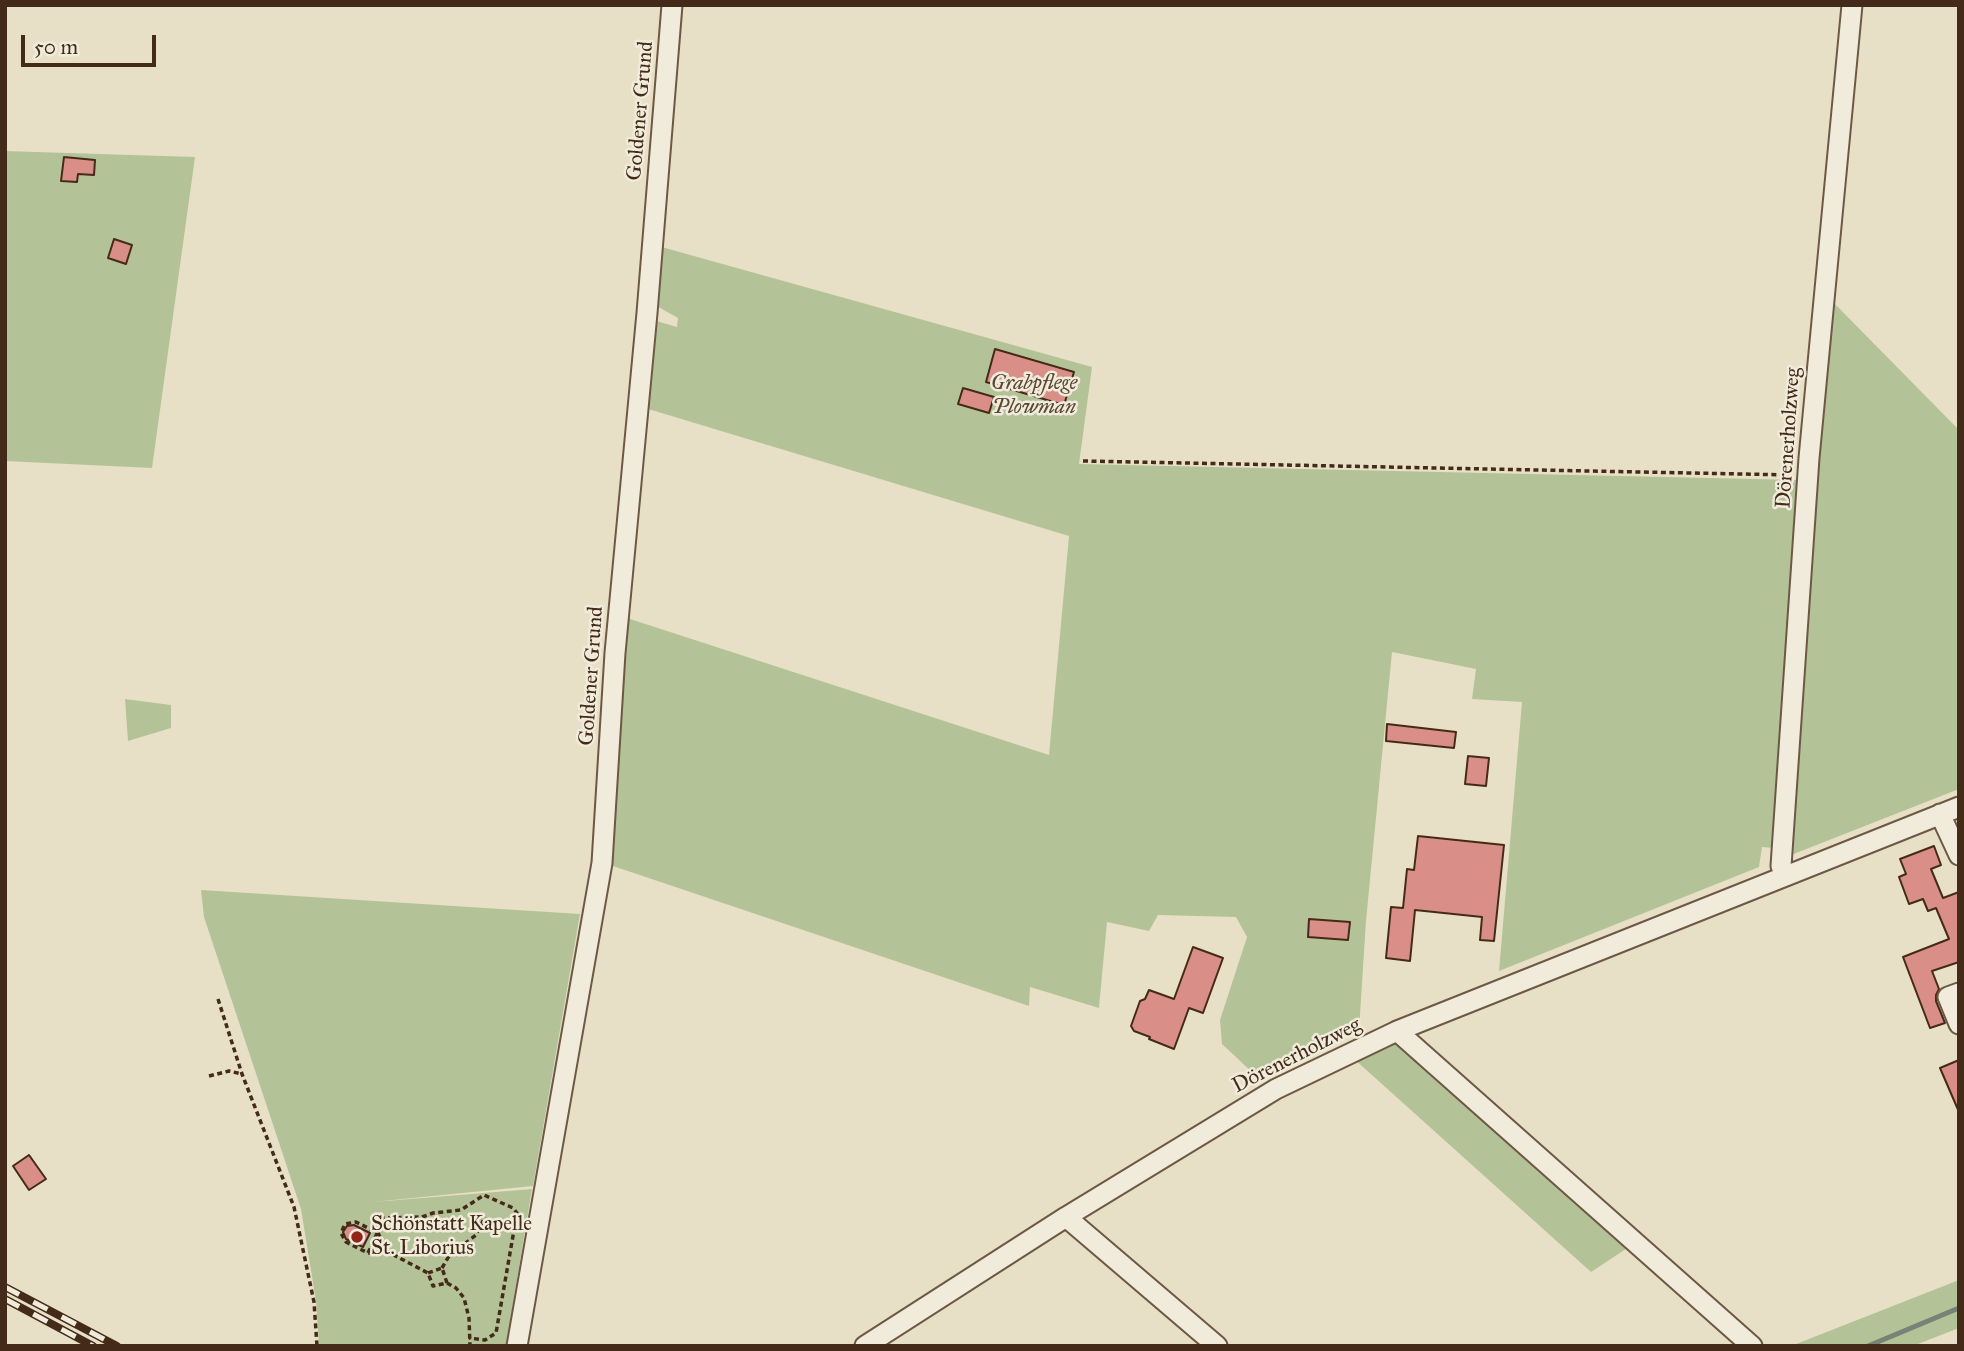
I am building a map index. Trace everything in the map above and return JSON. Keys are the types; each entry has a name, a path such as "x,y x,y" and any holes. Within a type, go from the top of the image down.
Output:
{"street":[{"name":"Goldener Grund","path":"517,1346 602,863 615,653 672,5"},
{"name":"Dörenerholzweg","path":"1785,875 1781,866 1808,476 1852,5"},
{"name":"Dörenerholzweg","path":"865,1346 1066,1217 1276,1089 1397,1031 1959,807"},
{"path":"1940,814 1959,855"},
{"path":"1959,993 1948,997 1959,1024"},
{"path":"1397,1031 1752,1346"},
{"path":"1066,1217 1217,1346"}],"path":[{"path":"1083,461 1808,476"},
{"path":"218,999 242,1073 294,1207 314,1302 317,1346"},
{"path":"209,1076 229,1071 242,1073"},
{"path":"368,1253 384,1218 422,1217 461,1210 481,1195 513,1208 517,1213 496,1333 485,1340 469,1338"},
{"path":"428,1273 442,1268 449,1256 476,1236 485,1217"},
{"path":"356,1222 378,1233 388,1252 368,1253 346,1242 341,1233 345,1224 356,1222"},
{"path":"372,1244 428,1273 433,1286 447,1283 456,1288 464,1298 470,1346"},
{"path":"442,1268 447,1283"}],"green space":[{"path":"5,151 195,157 152,468 5,461"},
{"name":"Grabpflege Plowman","path":"658,246 1092,367 1079,464 1800,480 1773,848 1762,847 1759,867 1499,971 1522,702 1472,699 1476,669 1392,652 1366,921 1359,1030 1254,1074 1222,1044 1220,1020 1247,937 1236,917 1158,915 1149,931 1107,922 1099,1008 1030,987 1029,1006 607,864 627,618 1049,755 1069,536 645,408 653,320 677,327 678,318 653,304"},
{"path":"1831,300 1959,430 1959,789 1786,857"},
{"path":"125,699 171,705 171,728 128,741"},
{"path":"201,890 580,914 533,1186 373,1202 532,1189 506,1346 319,1346 316,1301 301,1209 204,917"},
{"path":"1401,1035 1632,1245 1591,1272 1353,1058"},
{"path":"1959,1280 1959,1328 1913,1346 1791,1346"}],"building":[{"path":"64,157 95,160 94,175 78,174 77,182 61,181"},
{"path":"114,239 132,245 126,264 108,258"},
{"path":"995,349 1074,372 1064,405 986,382"},
{"path":"963,388 994,397 989,413 958,404"},
{"path":"1387,724 1456,732 1454,748 1386,741"},
{"path":"1468,756 1489,758 1486,786 1465,784"},
{"path":"1418,836 1504,845 1494,941 1480,940 1482,917 1415,910 1410,961 1386,958 1391,907 1403,908 1407,869 1414,870"},
{"path":"1934,846 1941,865 1931,869 1943,898 1959,892 1959,962 1932,971 1939,989 1936,1001 1945,1023 1930,1028 1903,957 1949,939 1936,908 1928,911 1923,899 1909,904 1899,877 1906,874 1900,859"},
{"path":"1309,919 1350,922 1348,940 1308,937"},
{"path":"1193,947 1223,958 1203,1013 1189,1008 1174,1049 1134,1031 1131,1026 1140,1001 1145,999 1149,990 1174,999"},
{"path":"1959,1060 1959,1112 1940,1068"},
{"path":"29,1155 46,1179 29,1190 13,1166"},
{"name":"Schönstatt Kapelle St. Liborius","path":"354,1225 370,1233 363,1247 346,1239 343,1232 347,1226"}],"waterway":[{"path":"1868,1346 1959,1308"}],"railway":[{"path":"5,1287 117,1346"},
{"path":"5,1299 93,1346"}],"place":[{"name":"Schönstatt Kapelle St. Liborius","path":"357,1237"}]}
